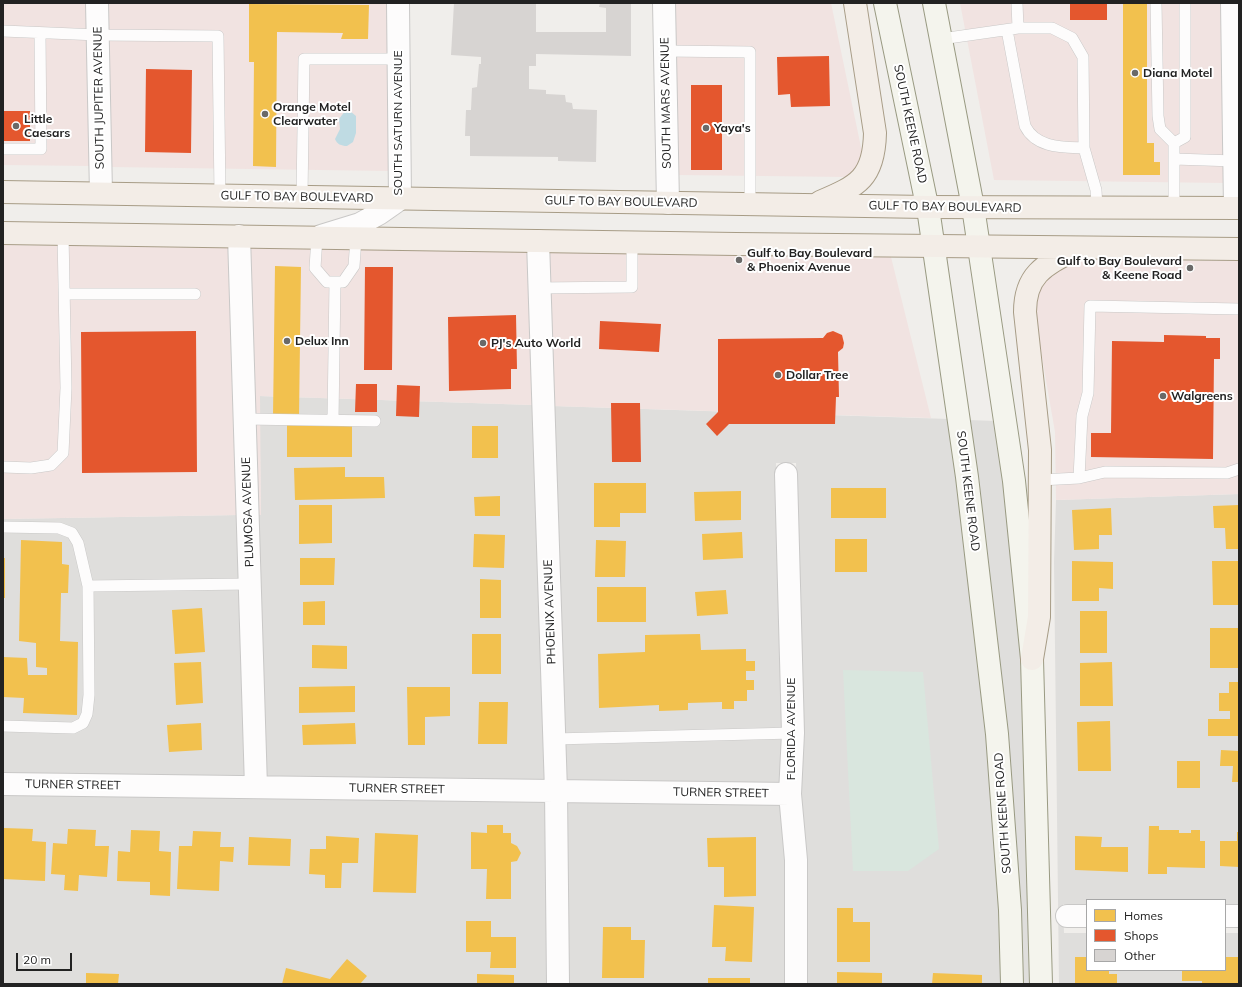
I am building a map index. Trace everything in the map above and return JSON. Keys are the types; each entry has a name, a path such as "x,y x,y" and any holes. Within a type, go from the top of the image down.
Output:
{"main road":[{"path":"813,205 843,193 859,182 870,166 874,152 875,133 856,3"},
{"name":"SOUTH KEENE ROAD","path":"885,3 934,246 967,477 997,734 1010,910 1012,984"},
{"path":"934,3 973,207 978,247 1001,385 1014,481 1032,659 1041,984"},
{"name":"GULF TO BAY BOULEVARD","path":"3,192 927,207 1237,208"},
{"path":"3,233 978,247 1239,249"},
{"path":"1032,659 1039,617 1040,450 1025,312 1025,298 1032,279 1045,265 1078,248"}],"street":[{"name":"SOUTH JUPITER AVENUE","path":"97,3 101,193"},
{"name":"SOUTH SATURN AVENUE","path":"317,237 360,224 380,213 400,199 398,3"},
{"name":"SOUTH MARS AVENUE","path":"664,3 668,203"},
{"path":"1232,3 1236,66 1235,161 1237,208"},
{"name":"PLUMOSA AVENUE","path":"239,236 256,787"},
{"name":"PHOENIX AVENUE","path":"538,241 556,791 558,984"},
{"name":"FLORIDA AVENUE","path":"786,474 794,733 790,794 796,860 796,984"},
{"name":"TURNER STREET","path":"3,784 790,794"},
{"path":"1226,916 1239,916"}],"lane":[{"path":"1017,3 1013,29 1025,126 1028,132 1041,142 1056,146 1084,148"},
{"path":"1156,3 1158,116 1160,129 1174,143 1174,208"},
{"path":"1174,143 1186,137 1185,3"},
{"path":"941,39 1013,29 1052,28 1072,38 1083,57 1084,148 1096,190 1097,208"},
{"path":"3,31 98,35 218,36 220,196"},
{"path":"3,149 41,149 40,33"},
{"path":"666,51 750,52 750,204"},
{"path":"302,197 304,59 399,59"},
{"path":"1174,159 1235,161"},
{"path":"3,467 31,468 51,465 63,452 66,388 66,294 63,234"},
{"path":"317,237 315,268 327,282 343,282 354,266 356,238"},
{"path":"539,288 632,287 632,242"},
{"path":"334,419 335,282"},
{"path":"66,294 195,294"},
{"path":"1079,478 1082,416 1088,392 1090,306 1239,308"},
{"path":"245,419 334,419 375,421"},
{"path":"1040,480 1079,478 1105,472 1227,473 1239,469"},
{"path":"3,527 59,528 72,533 78,543 88,586 90,696 87,714 83,723 72,728 3,726"},
{"path":"88,586 250,584"},
{"path":"554,739 794,733"}],"shaded area":[{"path":"3,3 87,3 91,166 3,165"},
{"path":"107,3 388,3 390,171 110,167"},
{"path":"674,3 831,3 863,157 853,173 847,177 677,175"},
{"path":"960,3 1223,3 1225,183 994,180"},
{"path":"3,245 229,248 238,515 3,519"},
{"path":"249,248 310,249 310,251 316,249 528,252 533,405 260,396 261,515 258,515"},
{"path":"548,252 891,257 931,418 553,406"},
{"path":"1080,259 1239,261 1239,494 1056,500 1055,432 1034,311 1039,286 1051,274"},
{"path":"259,396 533,405 546,780 265,776 258,515 261,514"},
{"path":"553,406 949,419 988,735 1001,911 1002,984 806,984 800,794 803,740 796,463 776,463 784,741 781,783 565,780"},
{"path":"968,420 996,421 1004,483 1022,658 1020,667 1022,668 1031,984 1021,984"},
{"path":"1239,494 1239,904 1226,904 1226,899 1086,899 1086,904 1063,904 1064,933 1086,933 1086,971 1226,971 1226,933 1239,933 1239,984 1059,984 1054,562 1056,500"},
{"path":"238,515 246,776 3,773 3,519"},
{"path":"843,670 923,672 939,849 908,871 853,871"},
{"path":"3,795 546,802 548,984 3,984"},
{"path":"566,802 782,805 786,860 787,984 568,984"}],"water":[{"path":"345,111 350,111 356,116 356,133 353,142 347,146 343,146 335,139 340,129 339,119"}],"building: Homes":[{"name":"Diana Motel","path":"1123,3 1147,3 1147,143 1154,143 1154,162 1160,162 1160,175 1123,175"},
{"name":"Orange Motel Clearwater","path":"249,4 369,5 368,39 341,39 343,33 277,32 276,167 253,166 254,62 249,62"},
{"name":"Delux Inn","path":"275,266 301,267 299,417 273,416"},
{"path":"287,424 352,424 352,457 287,457"},
{"path":"472,426 498,426 498,458 472,458"},
{"path":"345,467 345,477 384,477 385,498 295,500 294,468"},
{"path":"594,483 646,483 646,513 620,513 620,527 594,527"},
{"path":"831,488 886,488 886,518 831,518"},
{"path":"741,491 741,520 695,521 694,492"},
{"path":"500,496 500,516 475,516 474,497"},
{"path":"299,505 332,505 332,543 299,544"},
{"path":"1239,505 1239,549 1226,549 1225,528 1214,528 1213,506"},
{"path":"1111,508 1112,535 1099,535 1099,549 1074,550 1072,510"},
{"path":"742,532 743,558 703,560 702,534"},
{"path":"474,534 505,535 504,568 473,567"},
{"path":"835,539 867,539 867,572 835,572"},
{"path":"21,540 62,542 62,564 69,565 68,593 61,593 60,641 78,642 77,715 23,713 24,698 3,697 3,657 27,658 28,675 47,675 47,668 36,667 36,643 19,641"},
{"path":"596,540 626,541 625,577 595,577"},
{"path":"3,558 5,558 5,598 3,598"},
{"path":"300,558 335,558 334,585 300,585"},
{"path":"1072,561 1113,562 1113,589 1099,588 1099,601 1072,601"},
{"path":"1212,561 1239,561 1239,605 1213,605"},
{"path":"480,579 501,580 501,618 480,618"},
{"path":"597,587 646,587 646,622 597,622"},
{"path":"726,590 728,614 697,616 695,592"},
{"path":"325,601 325,625 303,625 303,602"},
{"path":"202,608 205,652 175,654 172,610"},
{"path":"1080,611 1107,611 1107,653 1080,653"},
{"path":"1210,628 1239,628 1239,668 1210,668"},
{"path":"472,634 501,634 501,674 472,674"},
{"path":"700,634 701,650 746,649 746,661 755,661 755,671 746,671 746,680 754,680 754,690 747,690 747,701 734,701 734,709 722,709 722,702 688,703 688,710 659,711 659,705 599,708 598,654 645,652 645,635"},
{"path":"312,645 347,646 347,669 312,668"},
{"path":"201,662 203,703 176,705 174,663"},
{"path":"1112,662 1113,706 1080,706 1080,663"},
{"path":"1229,682 1239,682 1239,736 1208,736 1208,719 1230,719 1230,711 1219,711 1219,693 1229,693"},
{"path":"355,686 355,712 299,713 299,687"},
{"path":"407,687 450,687 450,716 425,717 425,745 408,745"},
{"path":"479,702 508,702 507,744 478,744"},
{"path":"1110,721 1111,771 1078,771 1077,722"},
{"path":"201,723 202,750 169,752 167,725"},
{"path":"355,723 356,744 303,745 302,725"},
{"path":"1221,750 1239,751 1239,782 1232,782 1233,766 1220,766"},
{"path":"1177,761 1200,761 1200,788 1177,788"},
{"path":"487,825 503,825 503,833 511,833 511,843 517,846 521,853 517,861 511,862 511,899 486,899 487,869 471,869 471,832 487,833"},
{"path":"1149,826 1159,826 1159,830 1179,830 1179,833 1191,833 1191,830 1200,830 1200,841 1205,841 1205,868 1167,867 1167,874 1148,874"},
{"path":"4,828 33,829 32,841 46,842 45,881 3,879"},
{"path":"68,829 96,830 95,846 109,846 107,877 79,875 78,891 64,890 65,875 51,874 53,843 67,844"},
{"path":"131,830 160,831 159,851 171,852 170,896 150,895 150,882 117,881 118,851 130,852"},
{"path":"193,831 221,832 220,847 234,847 233,862 220,861 219,891 177,889 179,846 192,846"},
{"path":"1237,832 1239,832 1239,867 1220,866 1220,841 1237,841"},
{"path":"375,833 418,835 416,893 373,892"},
{"path":"326,836 359,838 358,863 342,863 341,888 325,888 325,875 309,874 310,849 326,849"},
{"path":"1075,836 1102,837 1101,847 1128,847 1128,872 1075,870"},
{"path":"249,837 291,839 290,866 248,865"},
{"path":"756,837 756,896 724,897 724,867 708,867 707,838"},
{"path":"714,905 754,907 752,962 725,961 726,947 712,947"},
{"path":"837,908 853,908 853,922 870,922 870,962 837,962"},
{"path":"466,921 491,921 491,937 516,937 516,968 490,968 491,952 466,952"},
{"path":"603,927 631,927 631,940 645,940 644,978 602,978"},
{"path":"1075,957 1086,957 1086,971 1109,971 1109,974 1117,974 1117,984 1075,984"},
{"path":"1226,957 1239,957 1239,984 1202,984 1202,981 1182,981 1182,971 1226,971"},
{"path":"347,959 367,976 360,984 282,984 286,968 330,979"},
{"path":"837,972 882,973 882,984 837,984"},
{"path":"86,973 119,974 118,984 86,984"},
{"path":"933,973 982,975 982,984 932,984"},
{"path":"477,974 514,975 514,984 477,984"},
{"path":"708,978 750,978 750,984 708,984"}],"building: Shops":[{"path":"1070,3 1107,3 1107,20 1070,20"},
{"path":"829,56 830,106 791,107 790,94 778,95 777,57"},
{"path":"146,69 192,70 191,153 145,152"},
{"name":"Yaya's","path":"691,85 722,85 722,170 691,170"},
{"name":"Little Caesars","path":"3,111 30,111 30,141 3,141"},
{"path":"365,267 393,267 392,370 364,370"},
{"name":"PJ's Auto World","path":"516,315 517,369 511,369 511,389 449,391 448,317"},
{"path":"600,321 661,324 659,352 599,349"},
{"path":"196,331 197,472 82,473 81,332"},
{"name":"Dollar Tree","path":"833,331 842,335 844,343 843,348 838,352 839,397 836,397 835,424 729,424 717,436 706,424 718,412 718,339 823,338 827,333"},
{"name":"Walgreens","path":"1164,335 1206,336 1206,338 1220,338 1220,359 1214,359 1213,459 1091,457 1091,433 1111,433 1112,341 1164,342"},
{"path":"356,384 377,384 377,412 355,412"},
{"path":"397,385 420,386 419,417 396,416"},
{"path":"611,403 640,403 641,462 612,462"}],"building: Other":[{"path":"454,3 536,3 536,32 606,32 606,8 599,7 600,3 631,3 631,56 536,54 536,66 529,66 529,89 546,90 546,94 565,95 566,102 572,103 573,109 597,110 596,162 558,161 558,157 470,156 470,136 465,136 466,110 471,110 472,88 477,87 481,57 451,55"}],"place":[{"name":"Diana Motel","path":"1135,73"},
{"name":"Orange Motel Clearwater","path":"265,114"},
{"name":"Little Caesars","path":"16,126"},
{"name":"Yaya's","path":"706,128"},
{"name":"Gulf to Bay Boulevard & Phoenix Avenue","path":"739,260"},
{"name":"Gulf to Bay Boulevard & Keene Road","path":"1190,268"},
{"name":"Delux Inn","path":"287,341"},
{"name":"PJ's Auto World","path":"483,343"},
{"name":"Dollar Tree","path":"778,375"},
{"name":"Walgreens","path":"1163,396"}]}
